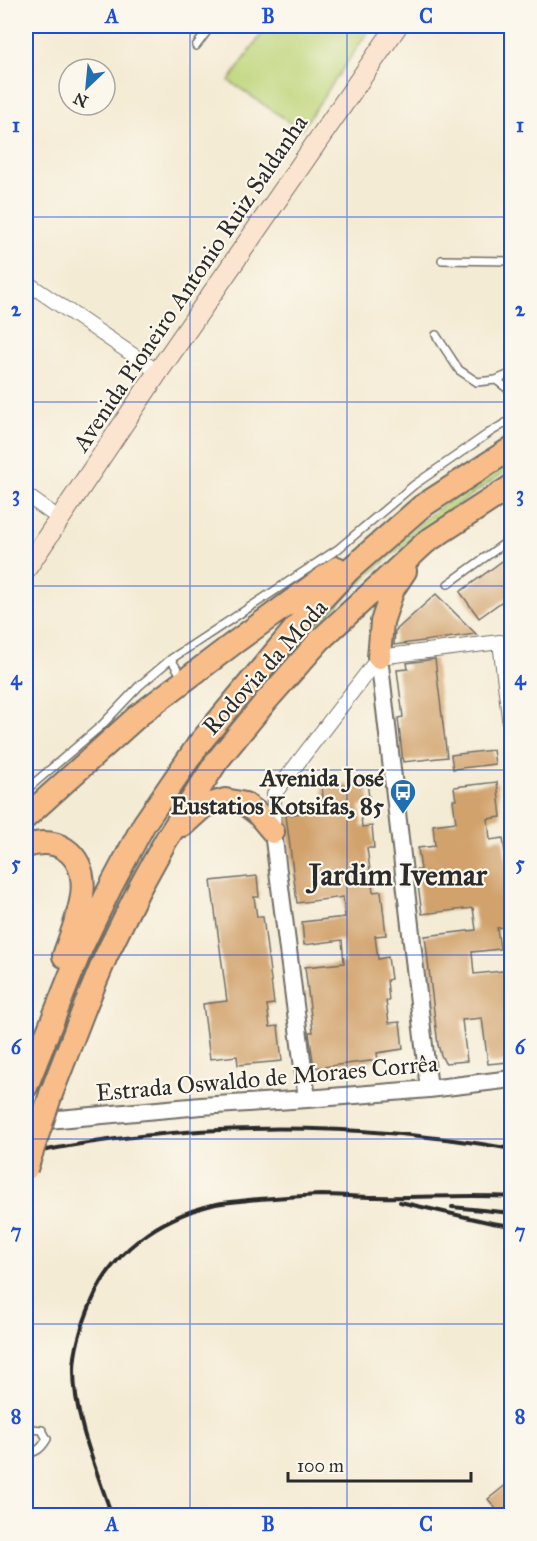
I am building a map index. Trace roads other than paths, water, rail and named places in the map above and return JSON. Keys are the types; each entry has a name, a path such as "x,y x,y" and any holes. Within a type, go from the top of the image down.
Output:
{"highway":[{"name":"Rodovia da Moda","path":"28,1079 82,946 111,886 144,824 198,745 302,620 349,570 421,507 512,448"},
{"name":"Rodovia da Moda","path":"26,1169 51,1094 106,956 166,840 217,761 320,640 426,542 512,486"},
{"path":"26,817 139,715 421,507"},
{"path":"380,657 382,622 393,589 426,542"},
{"path":"166,840 204,806 225,800 245,804 257,813 273,832"},
{"path":"26,846 41,842 61,846 77,860 81,869 83,888 77,917 63,957 28,1079"}],"main road":[{"name":"Avenida Pioneiro Antonio Ruiz Saldanha","path":"26,569 158,372 397,26"}],"street":[{"path":"26,282 158,372"},
{"path":"26,495 60,519"},
{"path":"307,1099 273,832 274,794 380,657 506,641 512,742"},
{"path":"380,657 429,1089"},
{"name":"Estrada Oswaldo de Moraes Corrêa","path":"26,1122 429,1089 512,1079"}],"lane":[{"path":"196,46 211,26"},
{"path":"442,260 512,261"},
{"path":"436,335 459,370 477,382 496,380 512,373"},
{"path":"496,380 512,392"},
{"path":"26,790 102,725 139,686 171,659 338,549 414,486 512,419"},
{"path":"448,584 512,538"},
{"path":"171,659 184,680"},
{"path":"26,1431 42,1430 47,1439 42,1448 35,1453 26,1454"}],"railway":[{"path":"26,1154 146,1135 268,1129 390,1133 512,1149"},
{"path":"112,1516 82,1426 75,1389 74,1362 82,1326 101,1283 112,1266 140,1239 174,1218 193,1211 216,1204 248,1200 321,1195 512,1197"},
{"path":"400,1202 512,1226"},
{"path":"452,1207 512,1213"}],"place":[{"name":"Avenida José Eustatios Kotsifas, 85","path":"403,815"}],"district":[{"name":"Jardim Ivemar","path":"398,875"}]}
